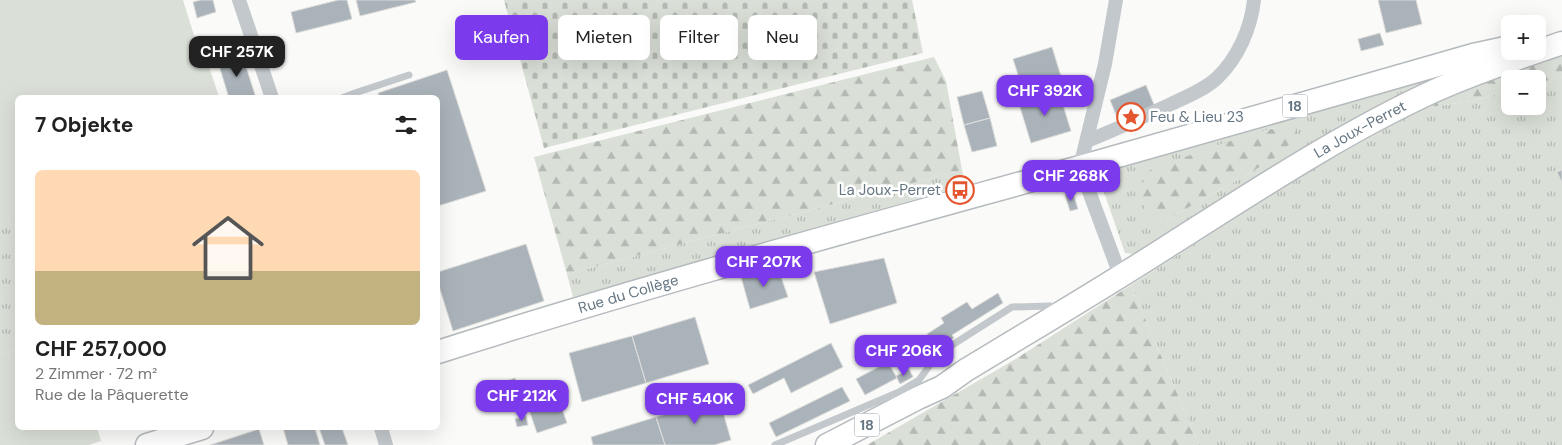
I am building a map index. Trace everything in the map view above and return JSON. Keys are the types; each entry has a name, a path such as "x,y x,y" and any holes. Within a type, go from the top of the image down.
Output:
{"main road":[{"path":"1546,39 1562,36"},
{"name":"La Joux-Perret","path":"1120,275 1316,154 1384,116 1435,90 1562,43"},
{"name":"La Joux-Perret","path":"1080,167 1474,55 1501,49"},
{"name":"Rue du Collège","path":"440,351 536,320 939,205 1080,167"},
{"name":"18","path":"827,445 903,398 942,387 966,370 1120,275"},
{"path":"147,445 196,430"}],"street":[{"path":"239,0 271,95"},
{"path":"1116,0 1105,64 1080,167 1120,275"},
{"path":"1087,141 1197,92 1218,78 1233,57 1248,29 1254,0"},
{"path":"382,430 386,445"}],"lane":[{"path":"356,95 409,75"},
{"path":"774,445 903,398 938,354 1012,307 1050,306 1065,310"}],"green space":[{"path":"0,0 183,0 197,45 202,45 218,95 15,95 15,213 0,226"},
{"path":"504,0 912,0 923,53 544,148 520,60 548,60 548,15 508,15"},
{"path":"1562,53 1562,77 1546,81 1546,70 1512,70 1546,60"},
{"path":"934,57 946,81 962,170 567,274 534,157"},
{"path":"1477,63 1133,254 1125,253 1096,169","holes":["1273,128 1298,135 1250,173 1164,221 1155,222 1172,162"]},
{"path":"1501,74 1501,93 1471,101 1424,108"},
{"path":"1562,77 1562,445 1200,445 1131,285 1307,172 1424,108 1471,101 1501,93 1501,115 1546,115 1546,81"},
{"path":"1293,124 1298,135 1279,155 1164,221 1155,222 1149,215 1142,200 1141,190 1150,170 1239,138"},
{"path":"962,170 965,185 573,297 567,274"},
{"path":"15,213 15,351 0,355 0,226"},
{"path":"1131,285 1200,445 867,445 1014,360"},
{"path":"15,351 15,430 98,430 101,441 89,445 0,445 0,355"}],"building":[{"path":"213,0 216,12 197,18 193,2"},
{"path":"338,0 347,0 352,19 296,33 291,12"},
{"path":"356,0 415,0 416,2 360,16"},
{"path":"1378,0 1416,0 1422,24 1386,33"},
{"path":"1380,33 1384,45 1361,51 1358,39"},
{"path":"1052,47 1064,86 1025,97 1013,59"},
{"path":"242,54 255,95 228,95 218,62"},
{"path":"447,70 486,191 440,205 440,95 379,95 378,93"},
{"path":"1146,85 1155,107 1119,122 1110,100"},
{"path":"982,91 990,118 964,125 957,97"},
{"path":"1059,92 1071,131 1031,143 1019,104"},
{"path":"990,118 997,146 972,152 964,125"},
{"path":"1562,170 1562,183 1557,172"},
{"path":"1073,193 1078,209 1070,211 1065,195"},
{"path":"526,244 544,301 453,331 440,289 440,271"},
{"path":"884,258 897,303 830,324 814,272"},
{"path":"778,268 788,297 750,309 741,277"},
{"path":"998,293 1003,303 952,335 954,338 932,351 929,347 933,344 927,334 944,323 941,318 967,302 972,309"},
{"path":"695,317 709,364 646,383 632,336"},
{"path":"632,336 646,383 582,402 569,353"},
{"path":"831,343 843,367 791,393 784,378 753,394 748,385"},
{"path":"888,362 897,378 865,395 856,379"},
{"path":"909,369 913,377 900,384 896,376"},
{"path":"515,378 522,398 498,406 491,386"},
{"path":"842,387 850,401 776,437 769,423"},
{"path":"558,397 567,423 537,433 528,407"},
{"path":"719,398 731,440 714,445 665,445 656,417"},
{"path":"526,416 528,425 517,427 515,419"},
{"path":"656,417 665,445 593,445 591,437"},
{"path":"259,430 264,445 210,445"},
{"path":"284,430 316,430 320,445 288,445"},
{"path":"320,430 343,430 348,445 325,445"}],"place":[{"name":"Feu & Lieu 23","path":"1131,117"},
{"name":"La Joux-Perret","path":"960,190"}]}
